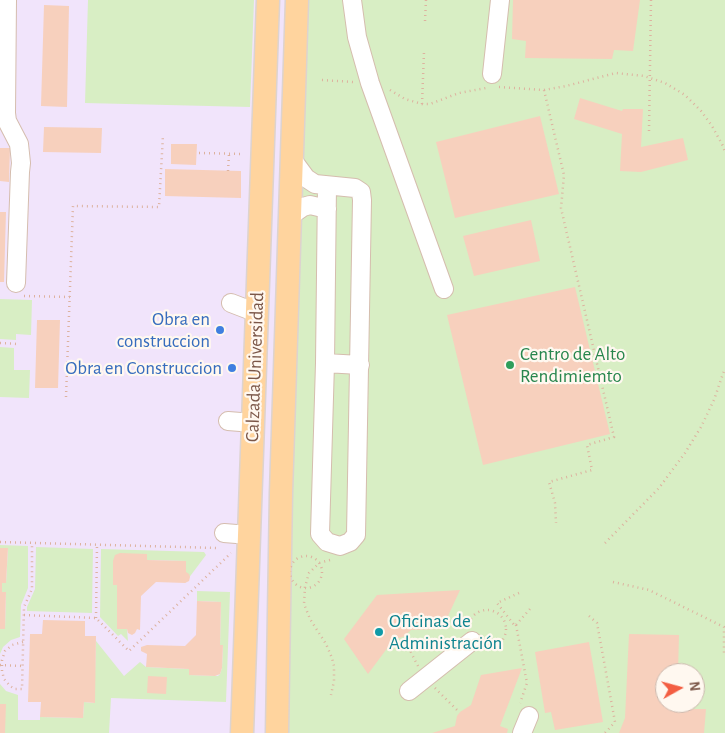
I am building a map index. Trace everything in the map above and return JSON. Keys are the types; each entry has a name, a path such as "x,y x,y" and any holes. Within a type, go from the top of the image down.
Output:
{"main road":[{"name":"Calzada Universidad","path":"242,733 243,542 253,423 268,0"},
{"name":"Calzada Universidad","path":"277,733 281,493 297,0"},
{"path":"258,313 286,323"}],"street":[{"path":"7,0 6,113 7,121 19,144 21,163 18,289"},
{"path":"352,0 357,37 370,83 444,289"},
{"path":"493,83 500,0"},
{"path":"292,159 306,178 315,184 355,188 361,192 362,200 356,535 350,542 340,546 327,542 320,534 325,363 327,186"},
{"path":"290,216 303,207 310,205 327,209"},
{"path":"231,303 258,313"},
{"path":"325,363 360,365"},
{"path":"228,421 253,423"},
{"path":"225,541 243,542"},
{"path":"409,690 472,641"},
{"path":"522,733 524,712"}],"path":[{"path":"425,21 426,0"},
{"path":"649,131 651,0"},
{"path":"422,104 424,52"},
{"path":"322,80 370,83 388,89 405,99 422,104 430,104 493,83 544,90 616,74 644,76 665,84 685,95 701,111 712,126 725,152"},
{"path":"544,90 564,175 561,208 614,437 586,445 592,470 549,482 555,503 556,523"},
{"path":"66,397 73,206 159,207 163,135"},
{"path":"228,171 229,154"},
{"path":"18,289 70,297"},
{"path":"0,343 18,344"},
{"path":"605,544 659,488 685,452 701,427 714,400 725,368"},
{"path":"0,542 97,545 225,541"},
{"path":"24,615 96,618 128,651 243,542"},
{"path":"23,642 12,645 5,651 1,665 4,679 15,689 22,689 24,607 32,589 32,543"},
{"path":"96,618 97,545"},
{"path":"331,695 334,681 334,666 326,644 306,610 304,604 305,587 309,573 319,563 339,558 340,546"},
{"path":"303,557 311,557 319,563 322,570 317,583 313,586 305,587 297,585 291,571 295,561 303,557"},
{"path":"613,582 649,590 724,626 724,655"},
{"path":"519,593 497,603 516,625 527,683 524,712"},
{"path":"516,625 530,608"},
{"path":"483,610 490,610 496,612 502,618 506,627 506,633 500,644 494,647 482,648 472,641 468,629 469,623 477,613 483,610"},
{"path":"502,618 506,615"},
{"path":"589,616 597,623 615,722 605,733"},
{"path":"406,643 424,678 457,710"},
{"path":"1,665 23,666"}],"shaded area":[{"path":"0,0 307,0 282,733 0,733"}],"green space":[{"path":"88,0 254,0 250,107 85,103"},
{"name":"Centro de Alto Rendimiemto","path":"307,0 725,0 725,733 282,733"},
{"path":"0,299 32,300 31,335 16,334 16,340 0,339"},
{"path":"0,347 14,348 14,370 30,370 29,398 0,397"},
{"path":"0,545 28,546 28,588 21,605 20,637 11,640 3,647 0,654 0,629 5,629 6,593 2,592 2,583 6,583 8,549 0,548"},
{"path":"36,547 93,549 92,613 27,611 35,589"},
{"path":"101,549 204,552 206,555 185,583 186,561 113,561 113,584 117,585 117,629 127,629 128,641 121,634 118,636 100,617"},
{"path":"197,591 230,592 226,702 111,698 109,733 0,733 0,684 6,691 18,695 18,720 40,720 40,717 83,718 84,702 94,703 96,641 124,676 140,662 146,667 189,669 189,675 218,676 222,668 223,645 220,645 221,602 197,601"}],"building":[{"path":"513,0 640,0 633,51 614,50 612,59 525,58 526,41 512,39"},
{"path":"44,5 69,6 67,107 41,106"},
{"path":"580,98 622,111 623,109 643,109 641,147 683,138 688,160 641,172 620,171 622,134 574,119"},
{"path":"540,116 559,194 455,218 436,142"},
{"path":"44,127 102,128 101,153 43,152"},
{"path":"171,144 197,144 196,165 171,164"},
{"path":"0,148 10,148 9,182 0,181"},
{"path":"165,169 241,171 241,198 165,196"},
{"path":"0,212 6,212 4,282 0,282"},
{"path":"531,220 540,261 474,276 463,236"},
{"path":"575,287 610,434 483,465 447,315"},
{"path":"37,320 60,320 58,388 35,388"},
{"path":"0,548 8,548 6,583 2,583 2,592 6,592 5,629 0,629"},
{"path":"120,553 147,554 147,560 186,561 186,572 190,577 189,581 185,583 156,582 141,596 140,630 137,629 132,635 128,633 127,629 117,629 117,585 113,585 113,561 115,555"},
{"name":"Oficinas de Administración","path":"460,590 442,629 411,630 403,637 394,639 368,674 344,639 377,595"},
{"path":"197,601 221,602 220,645 223,645 220,674 215,676 189,675 189,669 146,667 147,654 141,651 141,647 147,645 185,646 196,635"},
{"path":"43,620 85,621 85,636 96,636 95,703 84,702 83,718 40,717 41,702 28,702 30,634 42,634"},
{"path":"629,634 679,635 678,663 655,663 655,713 705,713 706,709 704,733 619,733 625,718"},
{"path":"589,642 603,722 555,730 551,712 545,713 535,652"},
{"path":"522,668 500,726 508,729 507,733 432,733 455,726 460,712 471,705 481,675"},
{"path":"148,676 167,677 166,694 147,693"},
{"path":"0,704 6,704 5,733 0,733"}],"place":[{"name":"Obra en construccion","path":"220,330"},
{"name":"Centro de Alto Rendimiemto","path":"510,365"},
{"name":"Obra en Construccion","path":"232,368"},
{"name":"Oficinas de Administración","path":"379,632"}]}
